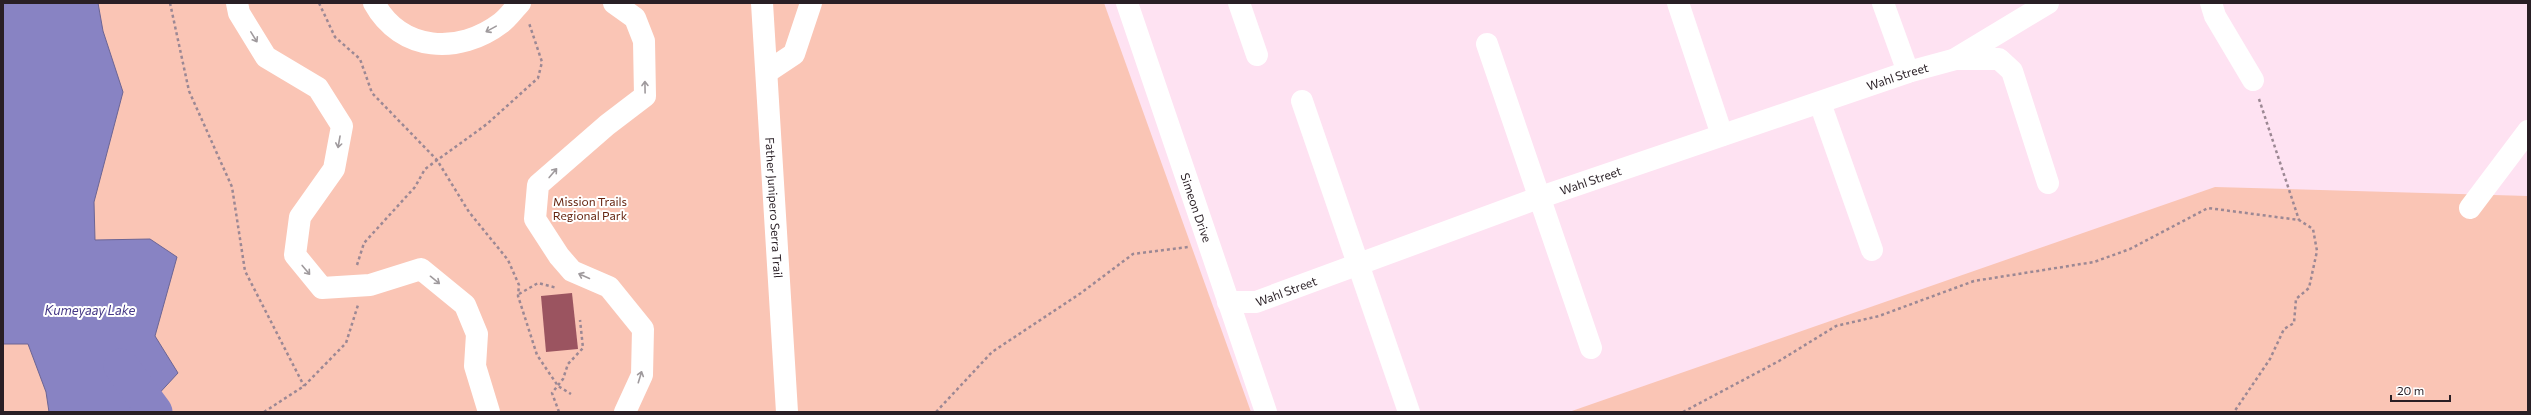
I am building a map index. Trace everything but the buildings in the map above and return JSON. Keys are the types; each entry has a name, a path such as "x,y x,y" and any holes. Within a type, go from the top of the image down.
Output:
{"street":[{"path":"237,3 239,13 266,57 318,88 342,126 334,169 300,217 294,255 322,288 370,285 421,268 465,305 477,334 475,366 489,412"},
{"path":"374,3 393,29 415,41 451,44 477,37 524,10"},
{"path":"614,3 635,18 644,41 645,96 607,124 538,185 535,219 559,256 572,271 609,287 644,329 642,375 625,412"},
{"name":"Father Junipero Serra Trail","path":"762,3 787,412"},
{"path":"767,72 794,54 811,3"},
{"name":"Simeon Drive","path":"1127,3 1266,412"},
{"path":"1240,3 1257,55"},
{"path":"1678,3 1722,135"},
{"path":"1883,3 1908,72"},
{"path":"1956,59 2048,3"},
{"path":"2211,3 2215,16 2252,80"},
{"path":"1487,44 1541,197 1591,348"},
{"path":"1956,59 1999,59 2012,71 2048,183"},
{"name":"Wahl Street","path":"1228,302 1256,302 1541,197 1908,72 1956,59"},
{"path":"1302,101 1409,412"},
{"path":"1820,103 1872,250"},
{"path":"2470,208 2526,133"}],"path":[{"path":"170,3 189,91 232,188 245,272 304,386"},
{"path":"319,3 335,37 360,59 372,93 437,160 469,212 508,260 518,285 518,294 537,355 558,386 571,394"},
{"path":"264,412 304,386 346,343 361,298 357,267 364,243 416,187 425,169 487,124 538,78 542,62 524,10"},
{"path":"2252,80 2299,220"},
{"path":"1683,412 1779,361 1836,326 1879,316 1974,281 2094,262 2130,249 2208,208 2299,220 2313,229 2317,251 2309,288 2296,299 2294,323 2284,329 2270,359 2234,412"},
{"path":"936,412 992,352 1081,293 1133,254 1208,244"},
{"path":"518,294 538,283 556,288"},
{"path":"559,412 552,393 558,386 568,364 582,348 580,320"}],"green space":[{"name":"Mission Trails Regional Park","path":"3,3 1104,3 1251,412 3,412"},
{"path":"2215,187 2528,196 2528,412 1569,412"}],"water":[{"name":"Kumeyaay Lake","path":"3,3 98,3 103,31 123,92 94,202 95,240 150,239 177,257 155,336 178,373 142,412 49,412 46,392 28,344 3,344"}],"waterway":[{"path":"121,366 155,412"}]}
